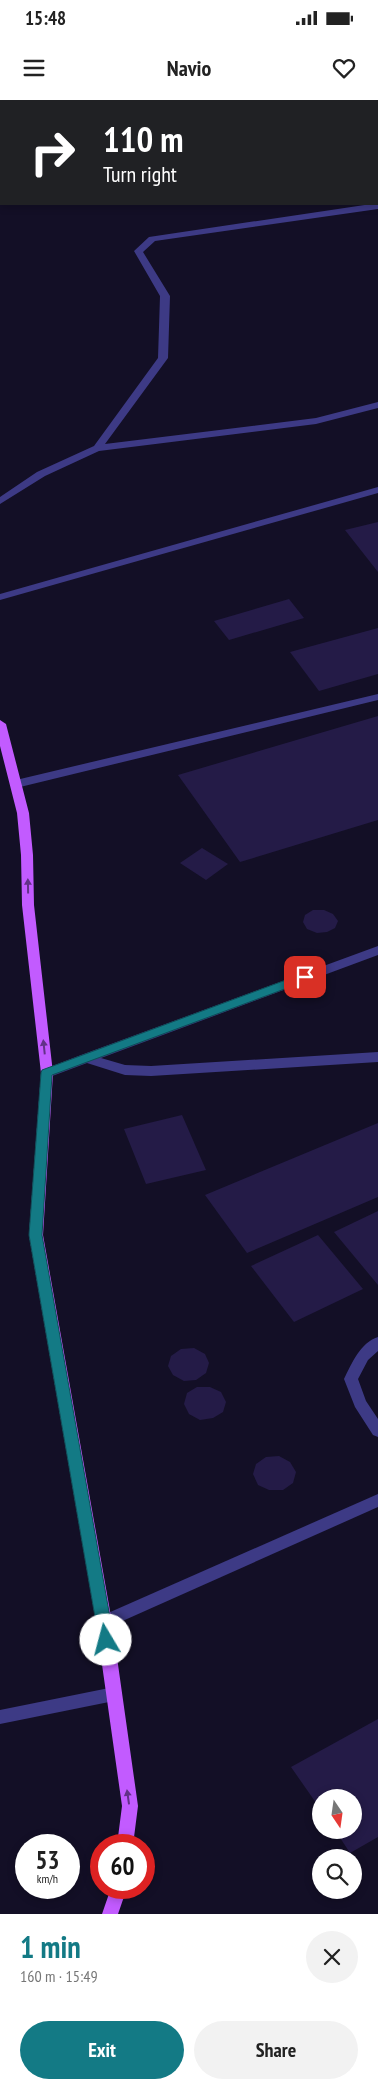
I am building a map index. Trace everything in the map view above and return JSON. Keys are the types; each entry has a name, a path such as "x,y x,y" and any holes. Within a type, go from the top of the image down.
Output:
{"main road":[{"path":"0,724 23,813 27,854 28,905 46,1073 36,1235 104,1622 130,1806 126,1834"},
{"path":"110,1914 115,1899"}],"street":[{"path":"97,448 163,358 165,296 138,251 152,239 378,206"},
{"path":"0,501 42,474 97,448 316,421 378,405"},
{"path":"0,597 378,490"},
{"path":"16,784 378,696"},
{"path":"46,1073 378,950"},
{"path":"86,1058 125,1070 151,1071 378,1057"},
{"path":"378,1343 362,1356 351,1379 360,1403 378,1431"},
{"path":"104,1622 378,1500"},
{"path":"0,1717 114,1694"}],"building":[{"path":"378,522 378,572 345,530"},
{"path":"289,599 304,618 229,640 214,621"},
{"path":"378,628 378,674 319,691 290,652"},
{"path":"378,716 378,820 240,862 178,775"},
{"path":"202,848 228,864 206,880 180,863"},
{"path":"313,910 324,910 333,914 338,921 335,928 327,932 317,933 307,929 303,922 305,915"},
{"path":"182,1115 206,1170 146,1184 124,1129"},
{"path":"378,1123 378,1197 247,1253 205,1195"},
{"path":"378,1211 378,1285 334,1232"},
{"path":"318,1235 363,1289 294,1322 251,1266"},
{"path":"194,1348 205,1354 209,1363 206,1373 196,1380 184,1381 173,1375 168,1366 171,1356 181,1349"},
{"path":"197,1387 210,1387 221,1392 226,1402 223,1412 213,1418 200,1420 189,1414 184,1404 187,1393"},
{"path":"279,1456 290,1462 296,1472 293,1483 283,1490 269,1490 258,1485 253,1474 256,1464 266,1457"},
{"path":"378,1719 378,1837 357,1849 347,1849 341,1839 362,1839 362,1789 312,1789 312,1797 291,1767"}],"route":[{"path":"106,1640 36,1235 46,1073 305,977"}]}
